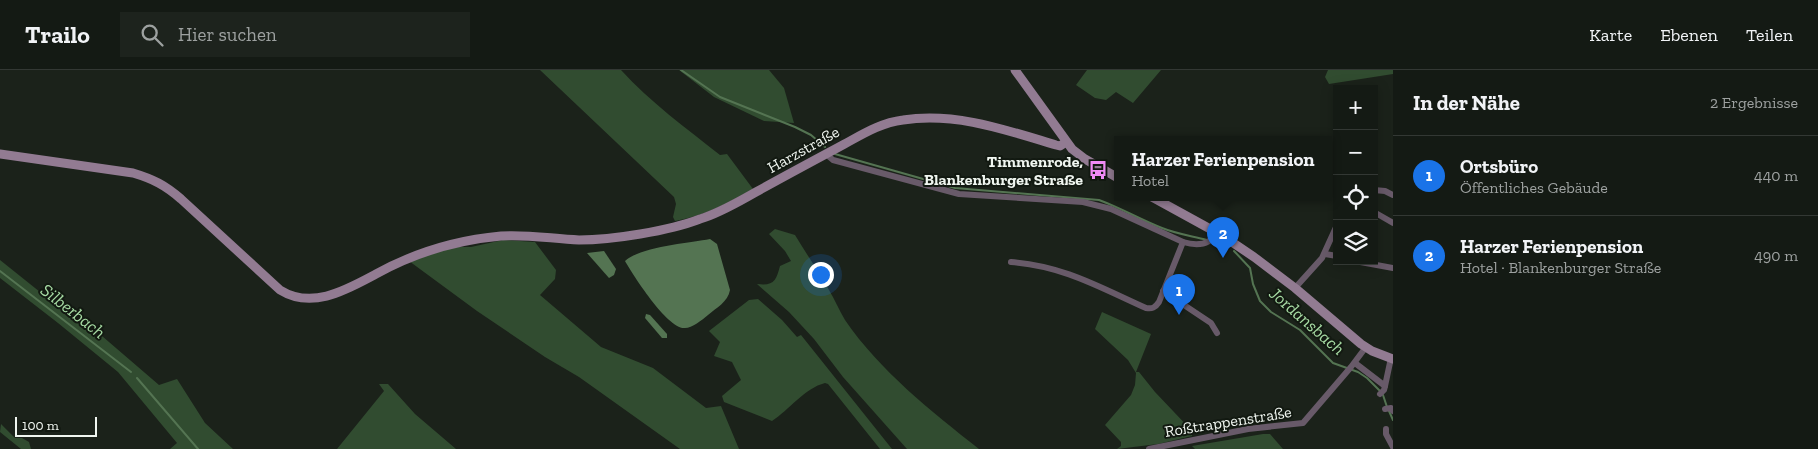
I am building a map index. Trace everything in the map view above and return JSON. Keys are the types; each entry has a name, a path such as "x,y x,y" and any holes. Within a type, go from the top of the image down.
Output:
{"street":[{"path":"1015,70 1066,142 1078,154 1114,176"},
{"name":"Harzstraße","path":"0,154 132,173 152,178 181,199 273,284 292,296 303,299 332,294 410,257 458,243 500,236 576,240 607,238 692,222 724,210 883,124 901,120 945,118 976,123 1060,146 1066,142"},
{"path":"826,154 833,160 959,194 1083,202 1101,206 1183,242 1199,245 1207,242 1215,235"},
{"path":"1378,190 1393,195"},
{"path":"1159,201 1254,257 1295,288 1366,347 1392,358 1382,391 1351,368"},
{"path":"1378,214 1393,223"},
{"path":"1295,288 1325,254 1333,235"},
{"path":"1011,262 1044,266 1068,273 1150,309 1156,306 1183,242"},
{"path":"1325,254 1333,255"},
{"path":"1376,265 1393,268"},
{"path":"1163,290 1211,323 1217,333"},
{"name":"Roßtrappenstraße","path":"1149,449 1248,429 1303,423 1351,368 1366,347"},
{"path":"1386,429 1393,447"}],"shaded area":[{"path":"540,70 621,70 681,125 720,155 727,154 753,189 706,212 675,221 673,217 676,204 674,197"},
{"path":"679,70 769,70 784,88 794,123 764,121 714,97"},
{"path":"1087,70 1161,70 1133,103 1116,92 1106,100 1095,98 1076,85"},
{"path":"1328,70 1393,70 1393,74 1329,84 1325,77"},
{"path":"775,229 795,235 845,320 874,356 925,405 979,449 907,449 843,377 814,339 789,312 757,284 771,283 775,279 780,266 791,261 785,251 769,234"},
{"path":"710,239 717,244 730,290 729,294 721,304 697,323 688,328 678,326 652,300 625,261 632,256 653,249"},
{"path":"503,240 535,242 556,270 555,279 540,295 601,347 653,368 706,408 721,406 739,449 680,449 579,377 545,357 477,311 409,261 458,247 471,247"},
{"path":"604,251 616,269 614,275 609,278 587,253"},
{"path":"0,260 60,308 102,336 159,385 177,379 205,423 233,449 170,449 177,443 118,372 0,278"},
{"path":"758,299 782,320 797,337 801,335 892,449 880,449 828,384 825,383 804,394 772,421 724,402 722,396 741,380 732,362 714,356 720,342 709,331 749,300"},
{"path":"1102,312 1151,334 1136,372 1139,372 1192,431 1192,436 1158,444 1117,449 1121,446 1121,442 1105,425 1131,395 1135,385 1136,373 1128,360 1095,329"},
{"path":"646,314 650,315 667,334 667,338 662,338 645,318"},
{"path":"379,384 388,384 415,414 456,449 337,449 384,391"},
{"path":"1,424 15,438 22,438 29,442 31,449 21,449 0,432"},
{"path":"1270,434 1283,449 1195,449 1192,446"}],"waterway":[{"name":"Jordansbach","path":"681,70 720,97 795,127 811,135 825,147"},
{"name":"Jordansbach","path":"835,154 955,188 1099,200 1162,228 1207,240"},
{"name":"Jordansbach","path":"1212,241 1227,247"},
{"name":"Jordansbach","path":"1234,251 1250,268 1253,284 1260,301 1271,312 1300,330 1333,363 1358,372 1380,391"},
{"name":"Silberbach","path":"0,271 131,372"},
{"name":"Silberbach","path":"137,378 198,449"},
{"name":"Jordansbach","path":"1383,395 1387,407"},
{"name":"Jordansbach","path":"1389,411 1393,420"}],"place":[{"name":"Timmenrode, Blankenburger Straße","path":"1098,170"},
{"name":"Harzer Ferienpension","path":"1223,258"},
{"name":"Ortsbüro","path":"1179,315"}]}
